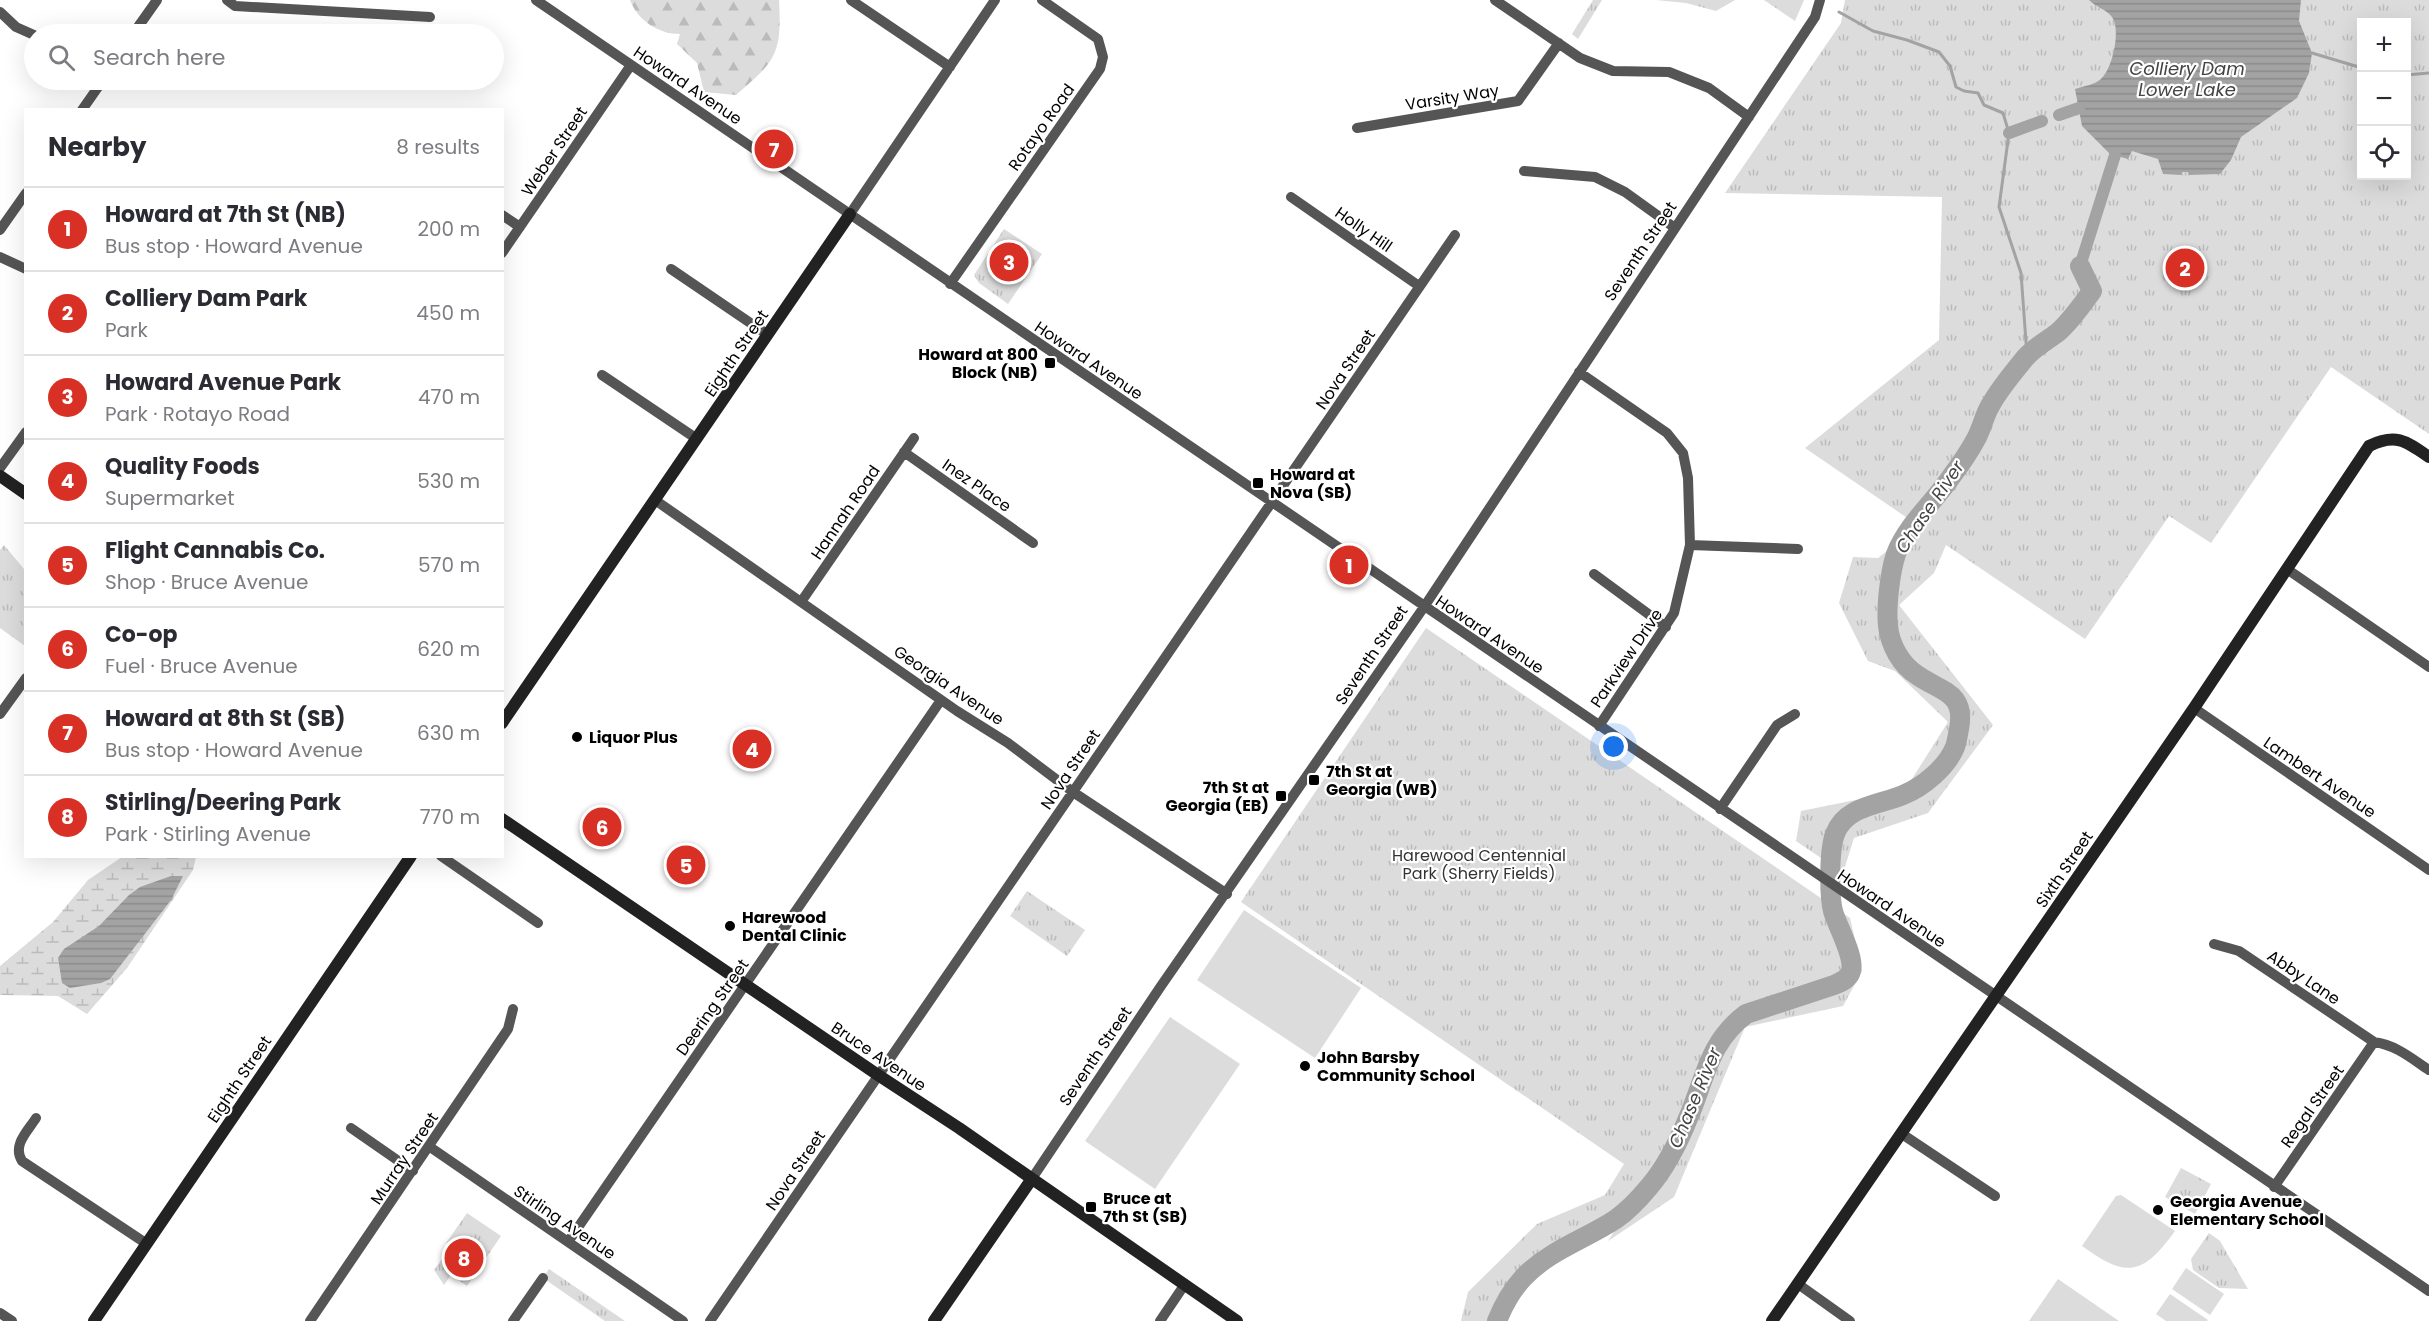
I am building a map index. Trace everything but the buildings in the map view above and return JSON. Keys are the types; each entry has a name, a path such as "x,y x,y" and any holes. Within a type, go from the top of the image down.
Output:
{"street":[{"path":"140,24 157,0"},
{"path":"227,0 235,6 430,16"},
{"name":"Howard Avenue","path":"536,0 2429,1291"},
{"path":"851,0 950,67"},
{"name":"Eighth Street","path":"504,720 995,0"},
{"name":"Rotayo Road","path":"950,284 1100,69 1103,57 1098,39 1042,0"},
{"path":"1495,0 1580,58 1613,71 1669,72 1709,88 1749,117"},
{"name":"Seventh Street","path":"934,1321 1161,986 1424,607 1815,17 1820,0"},
{"path":"0,12 16,27 24,31"},
{"name":"Varsity Way","path":"1357,128 1518,101 1559,44"},
{"name":"Weber Street","path":"504,250 631,65"},
{"path":"83,108 96,90"},
{"path":"1524,171 1595,177 1625,192 1675,228"},
{"path":"0,230 24,196"},
{"name":"Holly Hill","path":"1291,197 1419,286"},
{"path":"504,216 520,227"},
{"name":"Nova Street","path":"710,1321 1455,235"},
{"path":"0,257 24,268"},
{"path":"671,269 768,335"},
{"name":"Parkview Drive","path":"1579,372 1667,433 1683,453 1688,478 1690,545 1674,614 1599,726"},
{"path":"602,375 697,439"},
{"path":"0,468 24,435"},
{"name":"Hannah Road","path":"801,602 914,438"},
{"name":"Sixth Street","path":"1772,1321 2194,708 2369,446 2384,439 2397,438 2429,457"},
{"name":"Inez Place","path":"904,452 1033,543"},
{"path":"0,476 24,493"},
{"name":"Georgia Avenue","path":"655,500 942,700 1008,743 1073,792 1227,894"},
{"path":"1690,545 1798,549"},
{"path":"2287,569 2429,667"},
{"path":"1594,574 1666,627"},
{"path":"0,714 24,681"},
{"name":"Deering Street","path":"568,1242 942,700"},
{"name":"Lambert Avenue","path":"2194,708 2429,870"},
{"path":"1720,809 1777,725 1795,714"},
{"name":"Bruce Avenue","path":"504,820 878,1076 959,1128 1237,1321"},
{"name":"Eighth Street","path":"94,1321 410,858"},
{"path":"444,858 538,923"},
{"name":"Abby Lane","path":"2214,944 2239,951 2374,1042 2387,1044 2429,1070"},
{"name":"Murray Street","path":"310,1321 430,1148 508,1029 513,1008"},
{"name":"Regal Street","path":"2274,1187 2374,1042"},
{"path":"36,1118 18,1146 22,1161 147,1244"},
{"path":"351,1128 413,1171"},
{"path":"1902,1134 1995,1196"},
{"name":"Stirling Avenue","path":"430,1148 683,1321"},
{"path":"519,1319 543,1278"},
{"path":"1160,1321 1185,1284"},
{"path":"1798,1284 1850,1321"},
{"path":"0,1313 12,1321"}],"green space":[{"path":"630,0 779,0 779,33 774,55 760,73 736,95 704,92 697,63 677,44 680,34 664,32 650,25 638,14"},
{"path":"1593,0 1602,0 1578,39 1572,34"},
{"path":"1656,0 1735,0 1716,11 1686,3"},
{"path":"1764,0 1804,0 1795,21"},
{"path":"1845,0 2429,0 2429,434 2331,367 2211,543 2169,516 2085,639 1946,545 1934,573 1899,605 1993,725 1928,813 1854,838 1843,873 1796,841 1801,811 1905,790 1948,722 1895,671 1868,661 1839,603 1853,557 1878,558 1919,526 1805,448 1939,340 1942,197 1725,193 1841,23"},
{"path":"1004,229 1042,254 1008,304 979,283 974,275"},
{"path":"4,545 24,569 24,645 0,628 0,550"},
{"name":"Harewood Centennial Park (Sherry Fields)","path":"1426,628 1850,918 1862,971 1843,1006 1745,1027 1674,1197 1608,1241 1620,1222 1533,1270 1512,1292 1490,1321 1461,1321 1468,1292 1537,1224 1605,1195 1624,1164 1241,902"},
{"path":"121,858 196,858 193,870 127,968 87,1014 58,996 0,995 0,966 53,922 88,880"},
{"path":"1027,891 1085,930 1067,956 1010,916"},
{"path":"1244,910 1361,988 1315,1058 1197,980"},
{"path":"1170,1017 1240,1064 1155,1189 1085,1141"},
{"path":"2181,1168 2211,1184 2195,1214 2165,1197"},
{"path":"2121,1195 2175,1231 2153,1257 2133,1267 2111,1264 2082,1246 2116,1196"},
{"path":"467,1213 501,1236 467,1286 451,1275 444,1285 434,1270 451,1246 446,1243"},
{"path":"2209,1233 2220,1241 2248,1289 2219,1288 2193,1270 2191,1259"},
{"path":"2186,1268 2224,1294 2210,1315 2172,1289"},
{"path":"549,1269 625,1321 605,1321 543,1278"},
{"path":"2058,1279 2119,1321 2029,1321"},
{"path":"2170,1294 2208,1320 2166,1321 2156,1314"}],"water":[{"name":"Colliery Dam Lower Lake","path":"2089,0 2301,0 2299,21 2312,53 2309,73 2297,98 2241,137 2231,160 2220,174 2189,175 2188,172 2182,172 2181,175 2163,174 2158,159 2132,151 2128,159 2110,154 2082,126 2075,89 2101,79 2112,58 2116,39 2115,23 2112,17"},
{"path":"171,876 183,876 171,900 110,979 101,983 70,988 62,983 58,958 64,949 99,926 140,887"}],"waterway":[{"path":"1839,12 1873,31 1939,52 1950,66 1956,87 1978,93 1984,105 2003,113 2009,133 1999,207 2021,273 2027,356"},
{"path":"2312,53 2357,66"},
{"path":"2411,75 2429,73"},
{"path":"2059,115 2079,108"},
{"path":"2009,133 2042,121"},
{"name":"Chase River","path":"2080,266 2115,155"},
{"name":"Chase River","path":"1497,1321 1512,1293 1533,1269 1544,1260 1616,1219 1634,1204 1655,1179 1681,1135 1716,1048 1734,1025 1746,1014 1834,985 1850,974 1852,965 1850,957 1832,904 1830,884 1835,834 1846,818 1855,812 1903,795 1934,776 1956,745 1959,729 1959,707 1955,700 1950,694 1911,671 1897,654 1891,640 1888,626 1888,600 1896,554 1914,523 1967,454 2002,387 2029,354 2067,323 2092,291 2080,266"}],"place":[{"name":"Howard at 8th St (SB)","path":"774,149"},
{"name":"Howard Avenue Park","path":"1009,262"},
{"name":"Colliery Dam Park","path":"2185,268"},
{"name":"Howard at 800 Block (NB)","path":"1050,363"},
{"name":"Howard at Nova (SB)","path":"1258,483"},
{"name":"Howard at 7th St (NB)","path":"1349,565"},
{"name":"Liquor Plus","path":"577,737"},
{"name":"Quality Foods","path":"752,749"},
{"name":"7th St at Georgia (WB)","path":"1314,780"},
{"name":"7th St at Georgia (EB)","path":"1281,796"},
{"name":"Co-op","path":"602,827"},
{"name":"Flight Cannabis Co.","path":"686,865"},
{"name":"Harewood Dental Clinic","path":"730,926"},
{"name":"John Barsby Community School","path":"1305,1066"},
{"name":"Bruce at 7th St (SB)","path":"1091,1207"},
{"name":"Georgia Avenue Elementary School","path":"2158,1210"},
{"name":"Stirling/Deering Park","path":"464,1258"}]}
